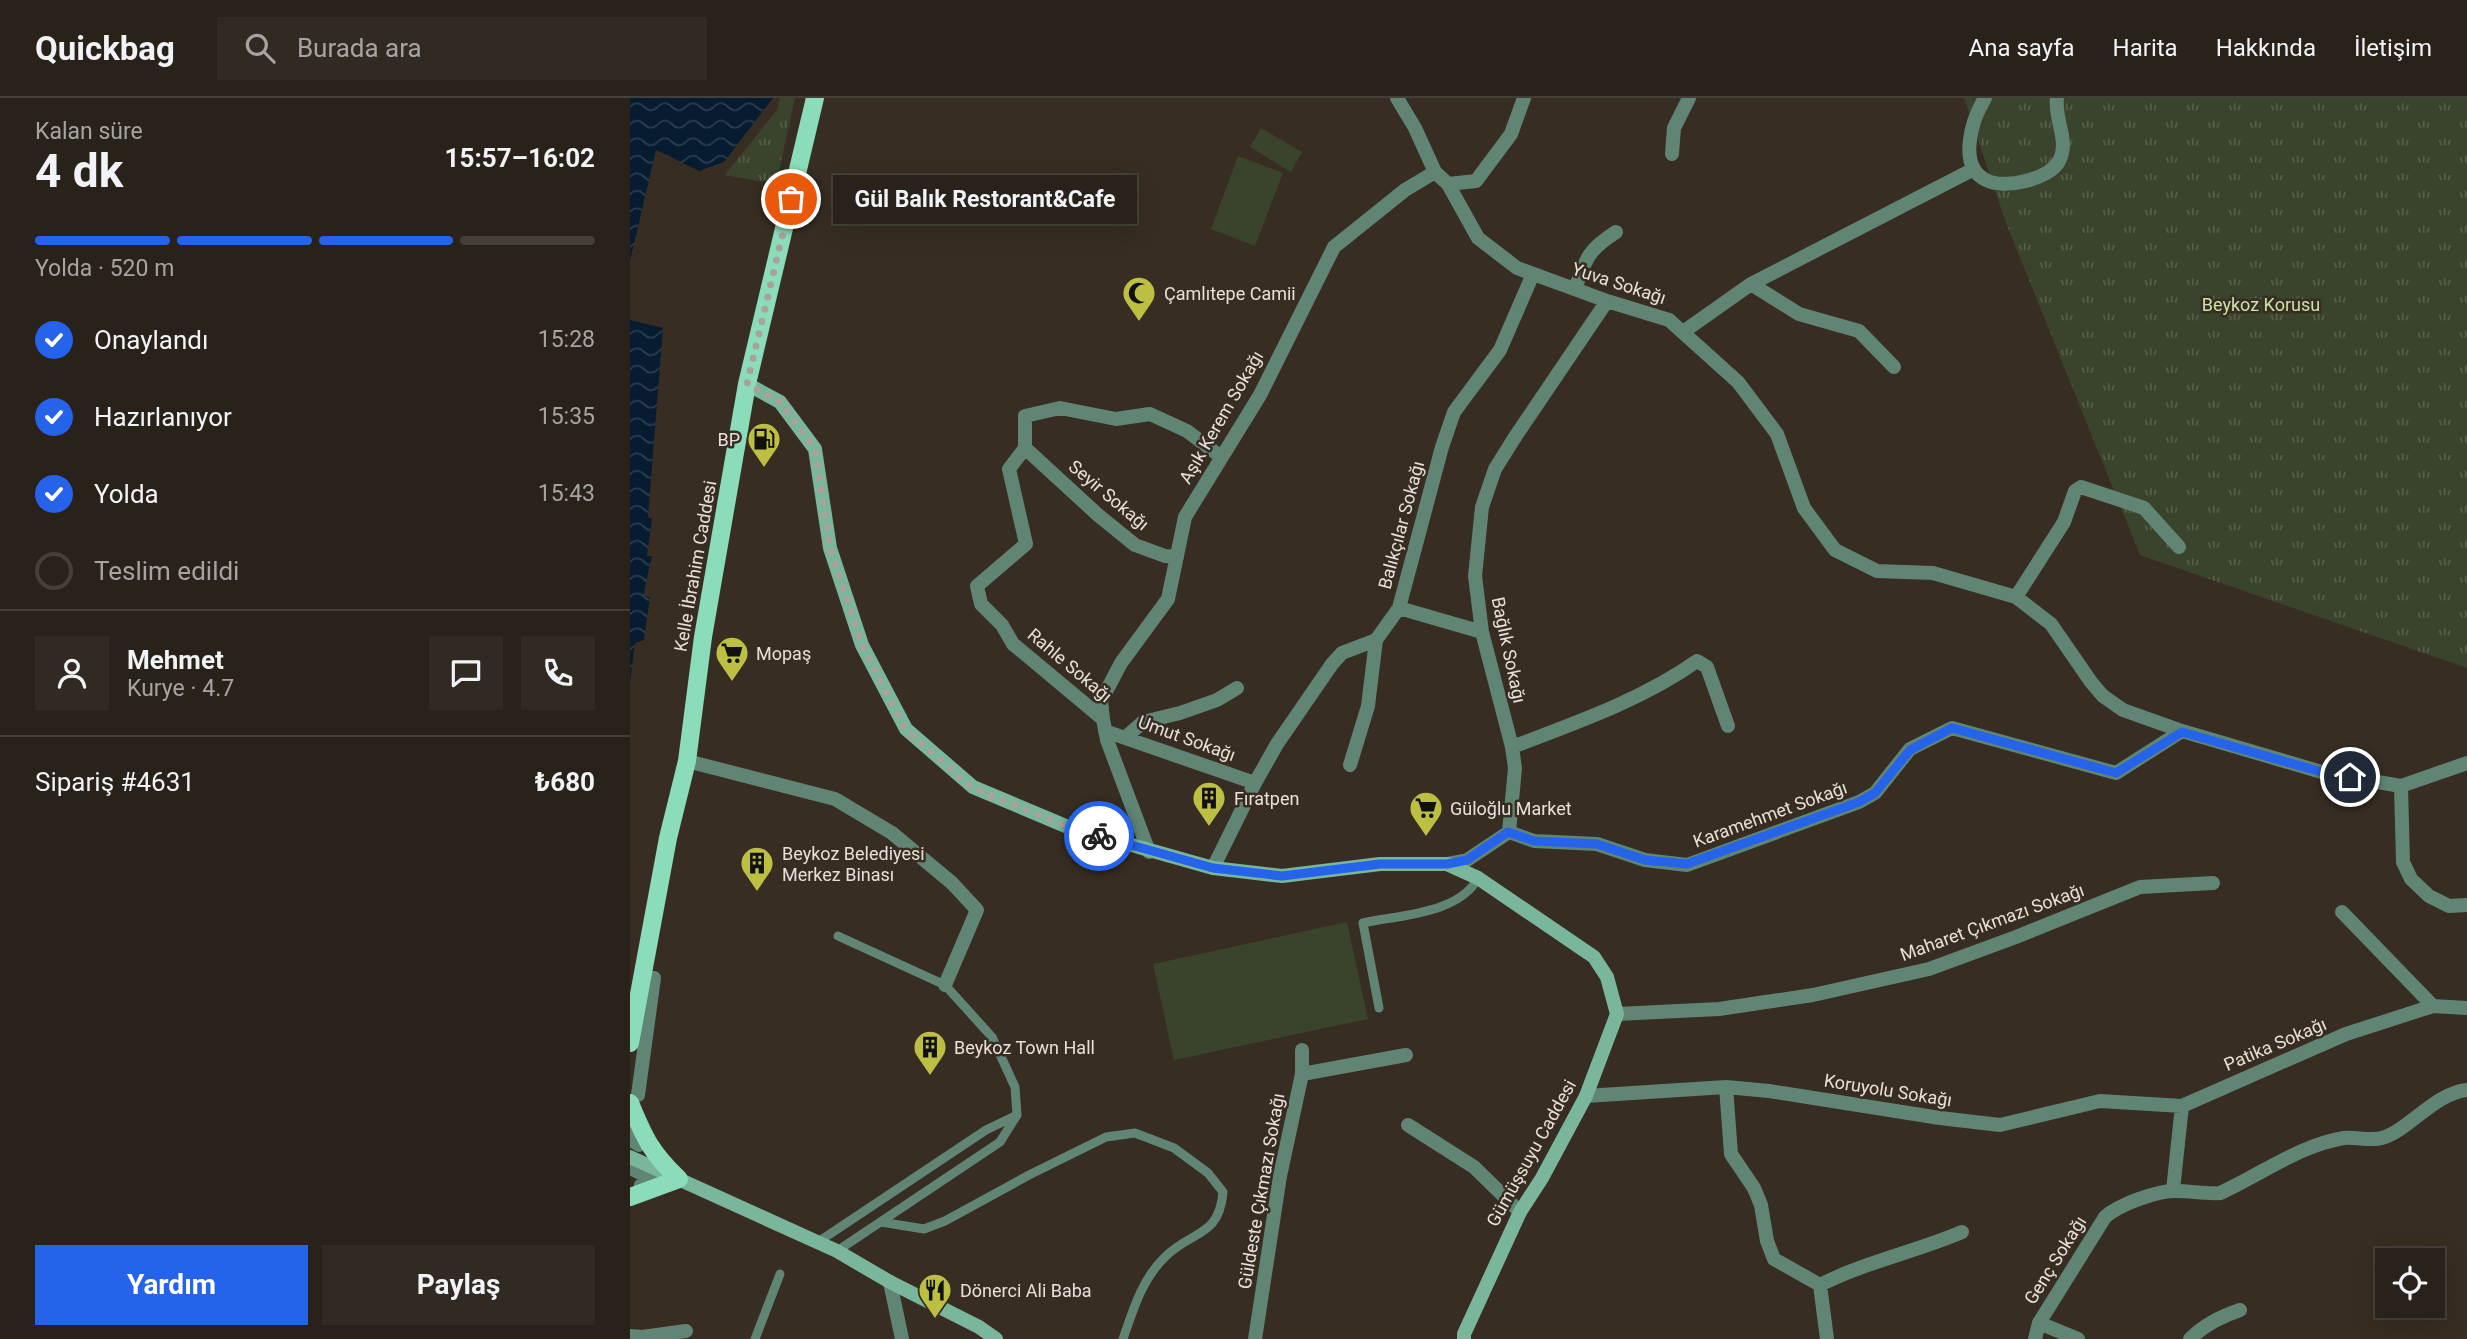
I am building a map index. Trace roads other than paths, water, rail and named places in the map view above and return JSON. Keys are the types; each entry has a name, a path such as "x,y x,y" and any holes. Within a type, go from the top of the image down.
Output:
{"main road":[{"name":"Kelle İbrahim Caddesi","path":"630,1043 668,838 687,761 703,636 747,384 815,98"},
{"path":"630,1197 679,1179 660,1161 645,1140 634,1099"}],"street":[{"path":"1397,98 1415,128 1435,172"},
{"path":"1448,184 1476,181 1511,134 1524,98"},
{"path":"1672,154 1674,128 1689,98"},
{"path":"1985,98 1970,136 1967,153 1974,169 1986,180 2000,183 2037,179 2052,171 2063,153 2063,141 2055,111 2057,98"},
{"path":"1683,332 1751,284 1974,169"},
{"name":"Yuva Sokağı","path":"1435,172 1448,184 1478,238 1517,268 1607,301 1670,320 1738,382 1777,434 1804,508 1835,550 1877,571 1933,573 2016,597 2051,624 2103,696 2123,710 2182,732"},
{"name":"Aşık Kerem Sokağı","path":"1104,725 1101,701 1121,663 1168,599 1185,517 1220,456 1260,395 1334,247 1405,190 1435,172"},
{"path":"1575,289 1594,246 1616,232"},
{"name":"Balıkçılar Sokağı","path":"1376,640 1399,608 1454,412 1500,350 1532,274"},
{"path":"1751,284 1799,314 1859,331 1894,367"},
{"name":"Bağlık Sokağı","path":"1508,832 1515,768 1482,632 1475,576 1482,507 1495,470 1515,437 1607,301"},
{"path":"747,384 780,402 815,449 830,548 862,645 906,730 973,788 1068,827 1149,852 1213,868 1282,876 1380,864 1447,864 1467,860 1508,832"},
{"name":"Rahle Sokağı","path":"1149,852 1104,725 1013,644 1002,625 981,604 977,586 1026,544 1009,469 1025,448 1025,416 1060,408 1116,419 1150,414 1187,431 1220,456"},
{"name":"Seyir Sokağı","path":"1025,448 1135,545 1165,556 1177,557"},
{"path":"2016,597 2064,522 2075,491 2081,487 2144,508 2179,547"},
{"path":"1399,608 1482,632"},
{"path":"1213,868 1277,744 1342,653 1376,640 1368,706 1350,765"},
{"path":"1512,747 1635,696 1675,676 1697,661 1707,667 1728,726"},
{"path":"1126,737 1143,722 1217,700 1237,688"},
{"name":"Umut Sokağı","path":"1104,725 1126,737 1255,783"},
{"name":"Karamehmet Sokağı","path":"1508,832 1534,841 1597,844 1645,860 1687,864 1859,802 1875,793 1910,750 1952,728 2116,773 2182,732"},
{"path":"2182,732 2325,773 2401,786 2467,763"},
{"path":"687,761 835,799 892,833 952,883 977,911 946,985"},
{"path":"2401,786 2403,862 2411,878 2429,896 2449,906 2467,905"},
{"path":"1447,864 1478,878 1594,957 1607,977 1617,1014"},
{"name":"Maharet Çıkmazı Sokağı","path":"1617,1014 1719,1009 1814,995 1929,969 2140,887 2213,883"},
{"path":"2342,912 2433,1006"},
{"path":"634,1099 654,978"},
{"name":"Patika Sokağı","path":"2182,1106 2346,1034 2433,1006 2467,1008"},
{"name":"Gümüşsuyu Caddesi","path":"1464,1339 1494,1265 1520,1212 1542,1178 1586,1096 1617,1014"},
{"name":"Güldeste Çıkmazı Sokağı","path":"1255,1339 1280,1177 1301,1074 1302,1050"},
{"path":"1301,1074 1406,1055"},
{"path":"1726,1087 1731,1154 1758,1197 1767,1241 1774,1259 1820,1285"},
{"name":"Koruyolu Sokağı","path":"1586,1096 1726,1087 2000,1125 2100,1101 2182,1106"},
{"name":"Genç Sokağı","path":"2035,1339 2039,1323 2105,1217 2115,1209 2126,1203 2173,1190 2220,1193 2301,1152 2344,1138 2382,1138 2426,1108 2459,1091 2467,1090"},
{"path":"2173,1190 2182,1106"},
{"path":"1408,1125 1474,1167 1520,1212"},
{"path":"630,1157 837,1251 890,1282 979,1327 996,1339"},
{"path":"630,1168 655,1180 630,1188"},
{"path":"1820,1285 1853,1268 1922,1248 1962,1232"},
{"path":"890,1282 902,1339"},
{"path":"1820,1285 1827,1339"},
{"path":"2190,1339 2224,1315 2240,1310"},
{"path":"2039,1323 2078,1339"},
{"path":"630,1336 686,1331"}],"lane":[{"path":"1379,1008 1363,923 1452,904 1465,896 1478,878"},
{"path":"837,1251 1000,1142 1017,1115 1015,1087 992,1038 946,985 838,936"},
{"path":"818,1242 986,1129 1017,1115"},
{"path":"881,1222 924,1228 945,1221 1106,1137 1135,1133 1174,1148 1208,1173 1223,1192 1221,1212 1215,1222 1164,1257 1141,1289 1123,1339"},
{"path":"755,1339 780,1274"}],"water":[{"path":"630,98 773,98 724,162 699,171 656,150 630,261"},
{"path":"630,320 663,328 648,517 652,519 647,556 652,556 643,596 650,597 644,640 635,643 630,682"}],"place":[{"name":"Gül Balık Restorant&Cafe","path":"791,199"},
{"name":"Çamlıtepe Camii","path":"1139,323"},
{"name":"BP","path":"764,469"},
{"name":"Mopaş","path":"732,683"},
{"name":"Fıratpen","path":"1209,828"},
{"name":"Güloğlu Market","path":"1426,838"},
{"name":"Beykoz Belediyesi Merkez Binası","path":"757,893"},
{"name":"Beykoz Town Hall","path":"930,1077"},
{"name":"Dönerci Ali Baba","path":"935,1320"}],"park label":[{"name":"Beykoz Korusu","path":"2261,304"}]}
